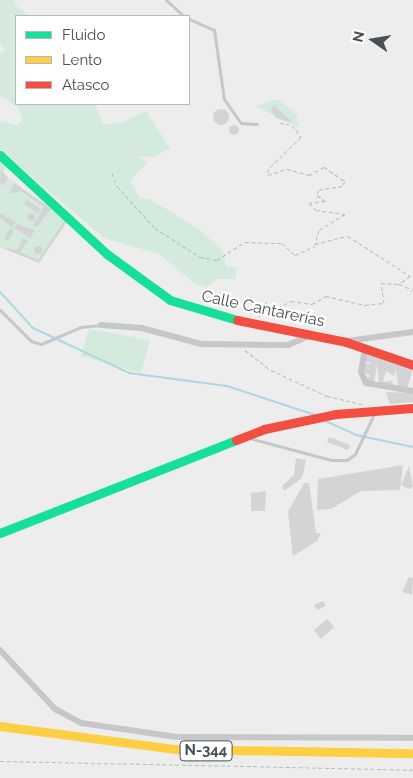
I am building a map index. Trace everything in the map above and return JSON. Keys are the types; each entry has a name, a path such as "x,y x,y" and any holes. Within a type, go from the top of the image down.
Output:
{"main road":[{"name":"Calle Cantarerías","path":"0,155 117,262 186,307 256,324 346,342 413,365"},
{"path":"0,532 236,439 288,422 361,411 413,408"},
{"name":"N-344","path":"0,726 175,749 413,753"}],"street":[{"path":"101,325 142,328 183,342 244,346 288,345 312,335"},
{"path":"346,342 413,332"},
{"path":"365,349 361,372 366,383 413,391"},
{"path":"0,650 55,709 81,723 177,736 413,738"}],"lane":[{"path":"166,0 183,15"},
{"path":"190,19 214,30 224,99 241,123 257,124"},
{"path":"0,310 32,341 47,342 63,334 101,325"},
{"path":"236,439 264,440 337,461 352,457 359,446 364,428 373,415 380,410"}],"path":[{"path":"280,122 292,125 301,137 267,174 290,169 309,175 324,167 345,181 342,186 318,190 325,201 309,204 316,210 345,213 319,230 316,246"},
{"path":"112,173 117,186 155,228 200,257 217,260 245,242 282,243 295,255 348,236 410,276 399,284"},
{"path":"256,324 266,302 272,311 291,301 312,304 326,296 365,305 384,303 381,283 399,284 413,290"},
{"path":"244,346 248,356 271,370 326,396 380,410"},
{"path":"0,761 413,770"}],"green space":[{"path":"0,0 16,0 13,3 28,15 15,15 15,105 0,95 0,53 6,50 0,44"},
{"path":"278,99 296,114 299,127 255,106"},
{"path":"15,105 95,105 103,125 123,122 146,111 170,148 156,156 138,157 148,162 130,181 140,198 150,199 200,230 222,250 227,267 237,267 235,279 217,279 207,287 194,283 159,254 104,238 0,149 0,121 17,125 23,120 18,107"},
{"path":"0,160 7,166 2,174 68,220 39,263 0,247"},
{"path":"89,329 150,340 141,373 81,356"}],"building":[{"path":"274,105 293,123 276,118 271,110"},
{"path":"221,109 229,117 221,125 213,117"},
{"path":"232,125 236,125 239,130 238,134 232,135 229,132 229,128"},
{"path":"1,170 8,178 3,186 0,183"},
{"path":"14,183 51,209 37,227 33,225 44,207 21,191 9,194"},
{"path":"27,200 41,209 38,213 24,204"},
{"path":"54,211 68,220 39,263 1,247 17,250 23,238 28,241 20,252 38,260 64,221"},
{"path":"0,213 16,222 12,227 0,218"},
{"path":"31,213 35,217 31,221 27,217"},
{"path":"17,224 35,230 30,238 14,228"},
{"path":"10,228 14,231 8,241 4,239"},
{"path":"38,246 42,250 38,254 34,250"},
{"path":"367,352 413,368 407,389 398,385 396,369 394,376 386,371 383,382 392,381 395,388 379,383 377,364 374,384 369,383 366,378 371,376 363,372 365,363 369,364 371,362 365,362"},
{"path":"386,392 413,393 413,402 390,404"},
{"path":"329,437 350,445 348,450 327,442"},
{"path":"296,458 306,460 302,478 284,491 282,486 294,475"},
{"path":"403,465 400,490 361,491 331,509 317,510 318,479"},
{"path":"409,466 413,487 408,489 401,485"},
{"path":"304,483 309,483 316,533 321,533 317,541 293,556 288,512"},
{"path":"266,491 265,511 251,511 251,493"},
{"path":"409,577 413,578 412,595 402,592"},
{"path":"323,601 326,606 317,610 314,605"},
{"path":"327,619 334,627 321,639 314,630"}],"waterway":[{"path":"0,292 33,328 129,373 227,386 315,415"},
{"path":"323,420 356,435 413,447"}],"traffic: fast":[{"path":"0,155 107,254 170,300 237,320"},
{"path":"0,533 236,440"}],"traffic: slow":[{"path":"0,726 175,749 413,753"}],"traffic: jam":[{"path":"237,320 346,342 413,365"},
{"path":"236,440 264,429 336,414 413,408"}]}
